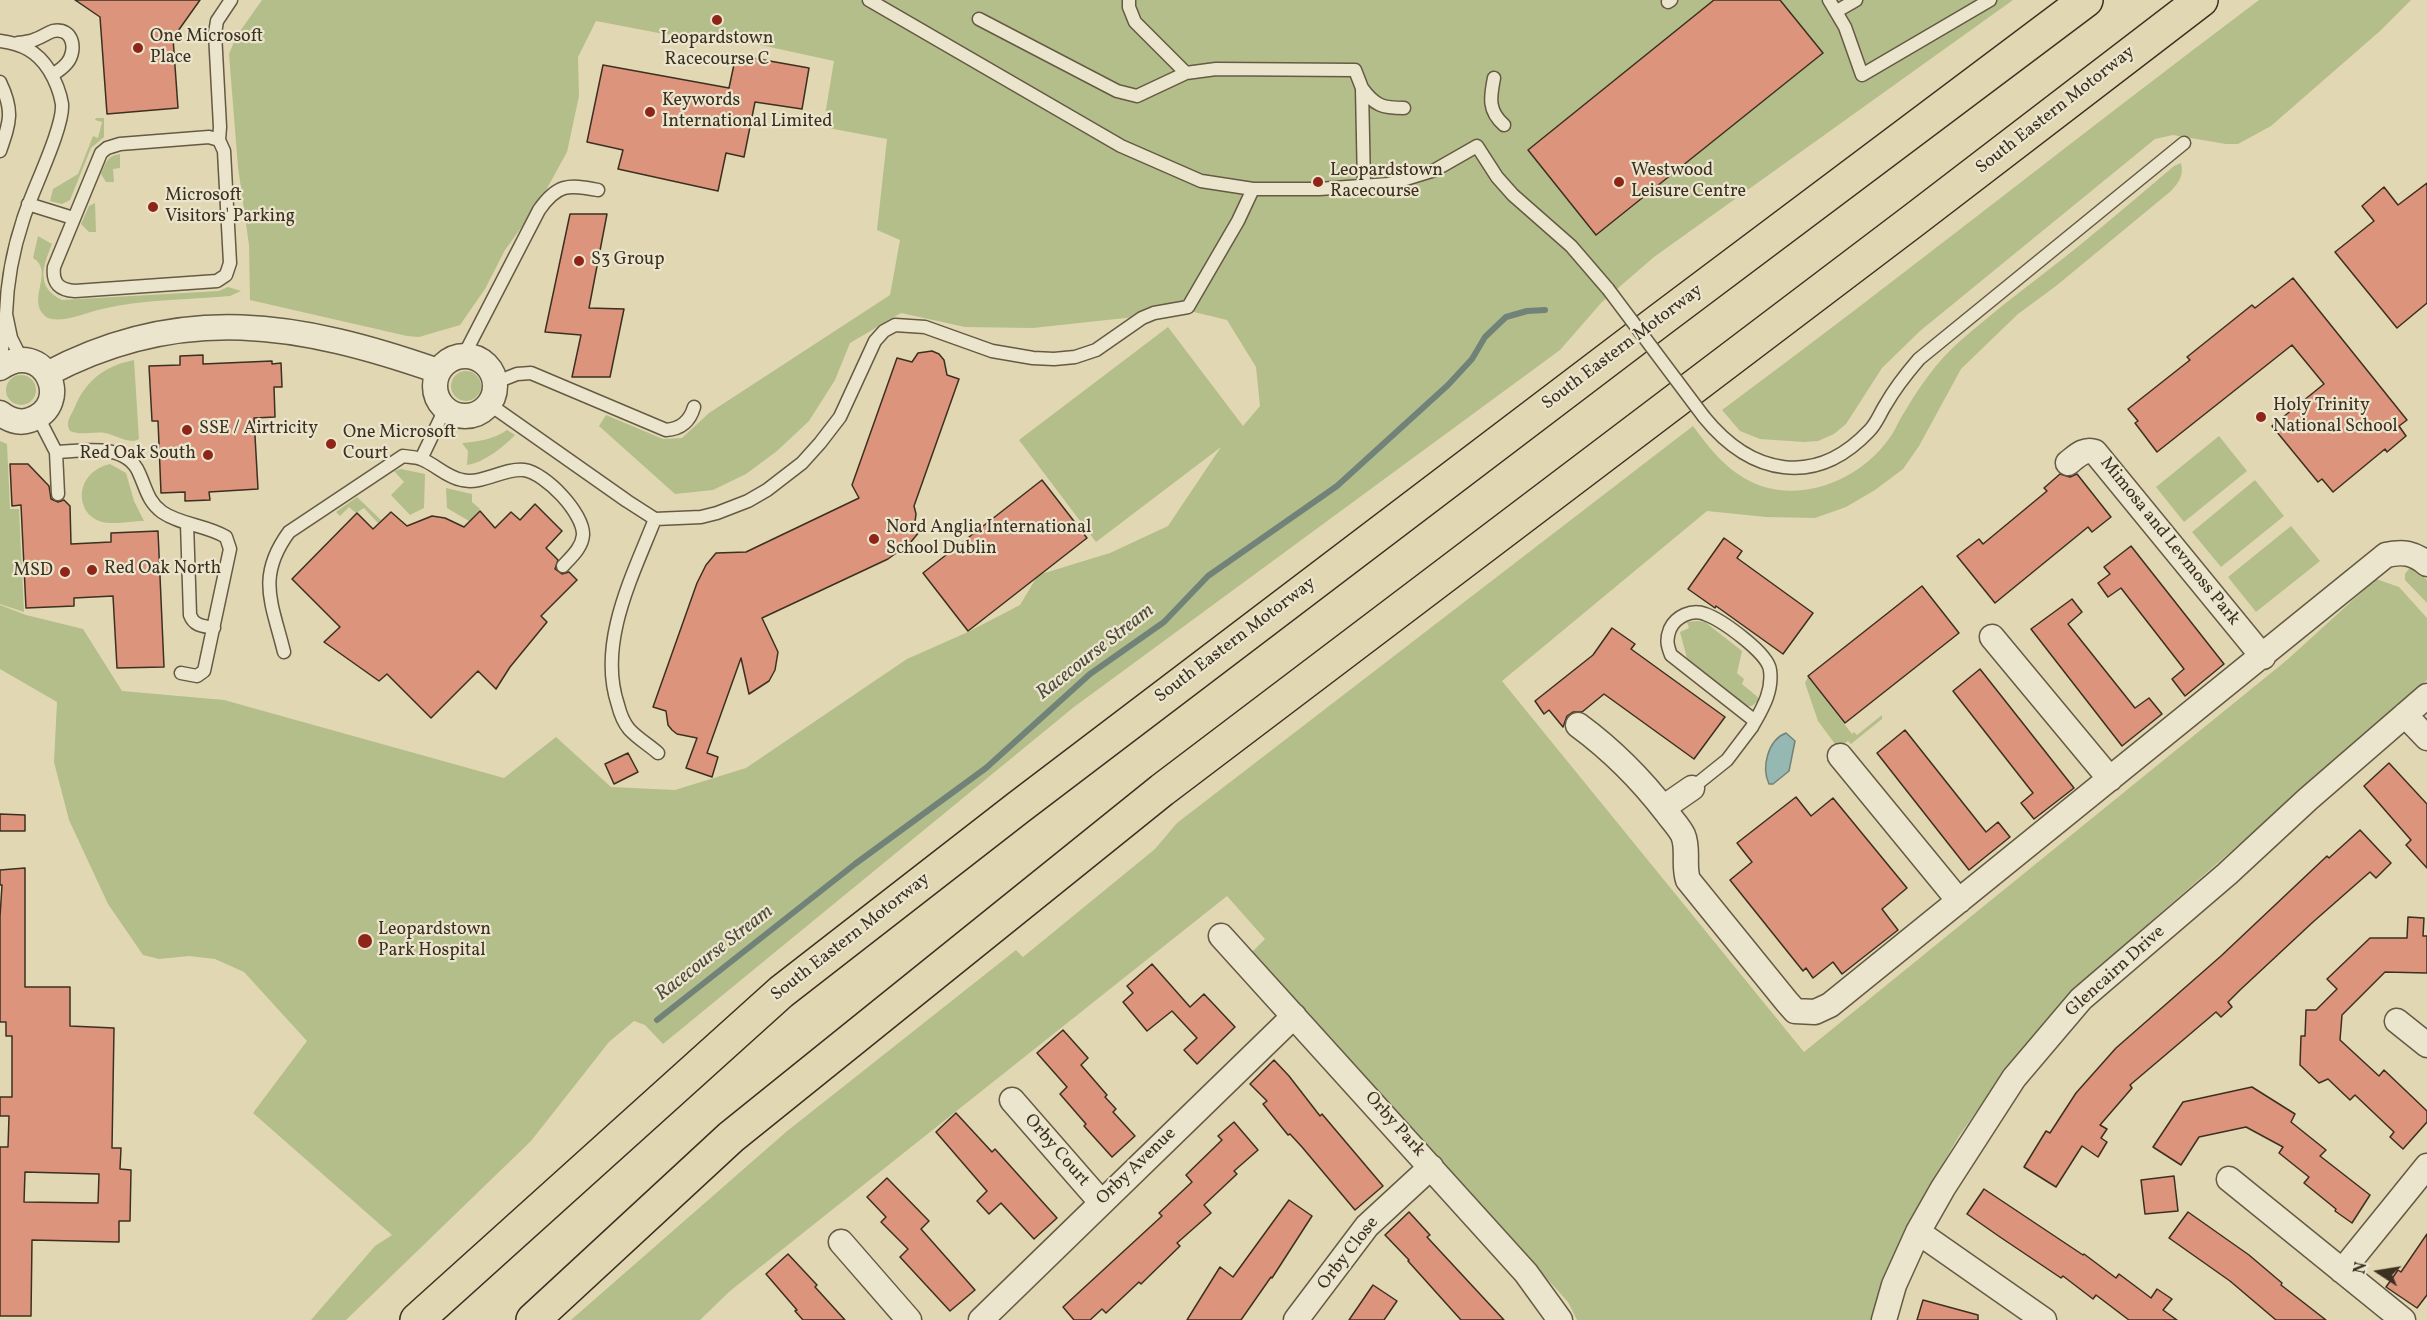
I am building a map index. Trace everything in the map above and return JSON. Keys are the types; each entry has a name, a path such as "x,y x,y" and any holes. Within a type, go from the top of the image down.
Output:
{"highway":[{"name":"South Eastern Motorway","path":"417,1320 781,992 1028,799 2086,0"},
{"name":"South Eastern Motorway","path":"533,1320 731,1137 1162,790 2201,0"}],"street":[{"path":"47,374 90,353 126,340 167,331 224,327 285,331 339,340 438,371"},
{"path":"464,355 473,356 488,366 493,374 492,394 482,411 463,417 445,409 435,392 438,371 449,360 464,355"},
{"path":"0,413 21,422 38,417 48,406 51,398 51,381 36,364 7,365"},
{"name":"Mimosa and Levmoss Park","path":"2068,463 2081,452 2089,450 2095,452 2263,657"},
{"path":"1578,725 1617,756 1682,833 1686,845 1685,870 1688,880 1795,1011 1815,1012 1830,1005 2263,657 2386,555 2407,553 2427,564"},
{"path":"1992,637 2110,779"},
{"path":"2427,696 2405,715 2427,738"},
{"name":"Glencairn Drive","path":"1884,1320 1894,1285 1918,1232 1943,1188 2014,1078 2081,999 2227,874 2308,799 2405,715"},
{"path":"1840,756 1959,901"},
{"path":"1663,808 1692,788"},
{"name":"Orby Park","path":"1221,936 1526,1273 1560,1320"},
{"name":"Orby Avenue","path":"981,1320 1294,1016"},
{"path":"2397,1021 2427,1045"},
{"name":"Orby Court","path":"1012,1100 1101,1202"},
{"path":"2342,1271 2427,1166"},
{"name":"Orby Close","path":"1296,1320 1367,1226 1431,1167"},
{"path":"2229,1179 2403,1320"},
{"path":"1918,1232 2044,1320"},
{"path":"841,1242 909,1320"}],"lane":[{"path":"219,140 209,138 120,144 107,148 97,160 73,218 53,273 55,282 66,290 222,279 229,272 224,150 219,140 215,33 217,21 231,0"},
{"path":"869,0 1121,147 1202,182 1253,189 1319,189 1389,184 1425,174 1450,163 1477,146 1497,177 1513,195 1571,246 1608,289 1719,436 1738,451 1770,465 1803,468 1837,457 1855,444 1871,429 1919,359 2184,143"},
{"path":"1129,0 1129,7 1135,22 1186,73"},
{"path":"1829,0 1837,11 1862,75 1990,0"},
{"path":"1837,11 1857,0"},
{"path":"979,19 1117,92 1137,96 1186,73 1216,69 1355,70 1362,88 1371,100 1385,108 1404,108"},
{"path":"17,44 35,40 56,31 64,32 69,36 73,45 71,56 64,66 52,75"},
{"path":"0,41 17,44 35,54 52,75 60,94 61,116 28,204 12,259 6,314 7,365"},
{"path":"1494,78 1489,99 1494,117 1504,125"},
{"path":"0,82 10,111 9,124 0,151"},
{"path":"1362,88 1364,186"},
{"path":"464,355 539,210 548,198 566,186 598,190"},
{"path":"694,407 692,416 682,425 666,430 531,373 517,374 492,394 627,501 655,519 686,519 717,513 748,501 793,471 820,443 840,417 872,346 884,331 895,325 925,327 992,351 1033,358 1075,357 1096,350 1142,318 1154,313 1188,307 1238,221 1253,189"},
{"path":"28,204 73,218"},
{"path":"6,314 14,344 7,365"},
{"path":"421,459 445,409"},
{"path":"38,417 56,452 58,494"},
{"path":"56,452 104,450 123,457 136,467 152,504 163,513 226,537 230,549 204,671 197,676 181,674"},
{"path":"284,652 268,586 269,571 280,544 289,532 380,469 403,456 421,459 448,475 467,481 507,470 532,472 544,479 576,512 582,526 580,546 563,566"},
{"path":"655,519 620,613 612,654 611,674 616,701 628,729 658,753"},
{"path":"187,523 190,615 197,624 214,628"},
{"path":"1692,788 1728,760 1755,721 1767,700 1771,683 1770,668 1765,656 1751,644 1706,614 1687,613 1677,619 1671,626 1667,638 1667,646 1671,655 1755,721"}],"green space":[{"path":"262,0 2013,0 1654,257 1602,302 1560,350 1074,707 663,1044 645,1025 634,1021 609,1042 531,1141 346,1320 311,1320 375,1246 392,1235 253,1113 307,1041 244,972 215,959 189,956 159,959 143,955 108,904 69,820 54,762 57,702 0,669 0,605 26,615 83,629 122,691 224,700 504,778 556,737 611,787 675,790 746,768 907,659 968,632 1020,605 1038,575 1110,553 1168,526 1221,447 1096,542 1019,440 1168,327 1243,426 1260,406 1256,367 1227,320 1190,311 1033,328 965,327 901,313 850,343 835,380 809,421 777,451 746,474 713,490 675,494 599,426 606,415 663,439 682,438 709,413 890,295 900,240 877,230 887,139 823,127 834,61 724,37 713,37 715,41 706,36 664,34 596,21 578,57 579,96 567,152 539,203 505,250 485,289 460,325 419,337 407,336 250,300 249,245 238,167 229,54 236,37"},
{"path":"2259,0 2411,0 2380,31 2271,126 2238,144 2173,135 2155,139 1920,331 1882,368 1846,424 1834,434 1818,441 1804,442 1760,439 1740,431 1722,410 1857,308"},
{"path":"104,118 104,137 91,148 70,200 62,204 50,201 53,189 78,174 93,136 98,138 102,122 95,120"},
{"path":"120,154 120,168 113,169 114,182 106,182 101,174 106,163 112,156"},
{"path":"2181,163 2180,179 2171,191 2056,286 2018,314 1961,369 1919,446 1903,469 1875,490 1846,507 1815,518 1766,517 1707,511 1502,681 1804,1052 2287,660 2376,579 2399,587 2427,618 2427,680 2078,985 2010,1064 1959,1136 1914,1213 1887,1278 1874,1320 1577,1320 1568,1302 1252,952 1265,939 1227,896 730,1291 700,1320 571,1320 786,1132 1016,950 1023,957 1155,849 1177,823 1693,426 1729,467 1744,478 1763,486 1783,490 1803,490 1842,479 1875,455 1888,440 1928,376 1960,341 2174,166"},
{"path":"95,203 96,232 89,232 81,224 89,206"},
{"path":"38,236 52,244 44,268 45,282 53,295 62,300 219,291 228,287 241,291 230,296 134,303 65,319 50,319 40,309 38,302 41,270 33,258"},
{"path":"134,360 139,439 131,441 105,433 70,431 68,423 70,417 90,383 114,366"},
{"path":"466,371 477,375 481,386 477,397 466,401 455,397 451,386 455,375"},
{"path":"21,375 32,379 36,390 32,401 21,405 10,401 6,390 10,379"},
{"path":"507,430 515,435 505,445 487,458 467,465 468,451 462,443 497,436"},
{"path":"2219,436 2247,471 2184,522 2156,487"},
{"path":"0,441 7,444 10,509 19,509 24,612 0,604"},
{"path":"110,464 126,473 134,501 144,521 106,523 92,517 86,510 82,502 85,483 90,475 99,468"},
{"path":"401,469 425,474 424,508 410,515 391,495 404,482 394,471"},
{"path":"2255,480 2284,516 2221,567 2192,532"},
{"path":"446,488 472,494 472,502 480,509 469,521 447,508"},
{"path":"357,497 381,520 378,523 364,508 356,513 349,507 340,516 336,512"},
{"path":"2291,526 2320,561 2256,612 2228,577"},
{"path":"2411,566 2427,580 2427,603 2405,580 2405,574"},
{"path":"1687,622 1705,622 1742,651 1737,673 1744,679 1742,684 1760,699 1752,706 1747,706 1688,662 1680,632 1689,628"},
{"path":"1808,677 1852,734 1854,732 1857,735 1882,715 1882,719 1851,744 1848,741 1838,748 1818,721 1805,683"}],"water":[{"path":"1786,733 1795,741 1789,771 1773,784 1769,784 1766,770 1768,755 1775,742"}],"building":[{"name":"One Microsoft Place","path":"75,0 200,0 173,38 178,108 107,114 100,17"},
{"path":"1714,0 1780,0 1823,53 1596,235 1528,150"},
{"path":"736,55 809,68 802,109 755,102 744,157 726,153 718,191 618,169 623,150 587,142 603,65 729,88"},
{"path":"2427,183 2427,303 2397,328 2335,252 2374,221 2362,206 2384,187 2398,205"},
{"name":"S3 Group","path":"570,214 607,214 589,308 624,309 610,377 572,377 581,335 545,332"},
{"path":"2293,278 2407,420 2399,426 2406,436 2387,452 2385,449 2333,492 2322,479 2318,482 2272,426 2324,384 2292,345 2157,452 2135,423 2138,421 2128,409 2190,360 2187,357 2252,305 2255,308"},
{"name":"Nord Anglia International School Dublin","path":"932,351 944,360 947,375 959,379 914,506 916,514 914,529 920,531 910,543 888,559 762,618 778,652 775,670 769,681 749,694 741,658 707,753 718,757 712,777 686,768 697,738 677,734 668,725 666,711 653,707 697,583 706,565 716,553 746,552 859,498 852,485 897,358 912,362 918,353"},
{"name":"Red Oak South","path":"203,355 203,364 272,361 272,364 281,363 282,387 274,387 275,417 254,418 258,489 209,492 210,500 185,501 185,492 161,493 158,421 152,421 149,366 180,365 180,356"},
{"name":"Red Oak North","path":"10,464 28,464 49,486 51,499 58,502 64,500 70,506 71,544 111,542 111,533 158,531 164,667 117,668 113,596 74,598 74,606 26,608 21,505 12,506"},
{"path":"2060,474 2070,477 2077,474 2111,517 2092,532 2088,527 1995,603 1957,556 1979,539 1983,544 2047,491 2044,488"},
{"path":"1042,480 1087,538 968,631 923,573"},
{"name":"One Microsoft Court","path":"535,504 562,531 546,548 558,560 555,569 562,574 569,572 577,580 541,616 547,622 510,667 496,689 478,671 431,718 387,674 379,681 324,642 340,627 292,579 357,513 373,529 391,512 407,526 432,516 445,518 464,527 480,511 495,528 511,512 520,520"},
{"path":"1724,538 1742,551 1737,558 1813,613 1783,654 1688,589"},
{"path":"2131,546 2224,664 2185,696 2172,679 2184,669 2121,588 2108,597 2098,583 2110,574 2104,567"},
{"path":"1922,586 1959,633 1845,723 1808,676"},
{"path":"2072,599 2082,612 2068,624 2135,708 2149,698 2162,714 2122,746 2031,629"},
{"path":"1612,628 1635,644 1631,649 1725,717 1694,759 1604,694 1582,712 1573,712 1567,716 1563,727 1549,710 1544,714 1535,701 1593,655"},
{"path":"1980,669 2074,788 2034,819 2021,803 2033,793 1953,691"},
{"path":"1905,730 1986,832 1998,822 2010,837 1969,870 1877,753"},
{"path":"628,753 638,772 614,784 605,764"},
{"path":"2389,763 2427,804 2427,868 2406,845 2411,840 2364,786"},
{"path":"1796,797 1811,816 1833,798 1907,888 1882,909 1898,930 1842,974 1833,962 1813,978 1806,968 1803,971 1730,880 1752,862 1737,843"},
{"path":"0,814 25,815 25,831 0,831"},
{"path":"2360,830 2391,863 2376,878 2370,872 2313,922 2228,1002 2232,1007 2221,1017 2216,1012 2130,1085 2132,1088 2100,1125 2107,1129 2101,1138 2107,1142 2098,1157 2082,1146 2056,1187 2024,1167 2046,1131 2050,1133 2076,1093 2116,1048 2221,956 2327,856 2329,858"},
{"path":"25,868 25,987 70,987 70,1026 114,1028 112,1148 121,1148 120,1169 131,1170 130,1221 119,1221 119,1242 32,1240 31,1316 0,1316 0,1147 8,1147 9,1116 0,1116 0,1097 12,1097 12,1036 6,1036 6,1022 0,1022 2,885 0,885 0,870","holes":["25,1172 99,1174 98,1203 24,1202"]},
{"path":"2408,917 2424,918 2423,936 2427,936 2427,973 2385,972 2342,1015 2340,1040 2379,1076 2384,1070 2427,1111 2427,1122 2403,1149 2390,1137 2394,1132 2355,1095 2350,1100 2328,1079 2319,1083 2300,1065 2301,1036 2305,1036 2306,1010 2316,1010 2337,989 2327,979 2370,938 2407,938"},
{"path":"1152,964 1190,1007 1204,994 1235,1027 1197,1064 1184,1050 1197,1038 1172,1011 1147,1031 1123,1002 1133,993 1127,986"},
{"path":"1063,1030 1088,1058 1081,1065 1107,1095 1105,1097 1116,1109 1113,1112 1135,1136 1112,1157 1084,1126 1086,1124 1060,1094 1067,1087 1037,1053"},
{"path":"1274,1060 1320,1116 1322,1114 1383,1186 1355,1210 1302,1147 1290,1134 1288,1135 1263,1104 1267,1101 1250,1084"},
{"path":"2252,1087 2295,1114 2291,1122 2326,1150 2320,1156 2370,1195 2352,1223 2304,1183 2309,1177 2279,1153 2283,1147 2246,1127 2199,1137 2181,1165 2153,1147 2183,1102"},
{"path":"956,1113 992,1152 995,1149 1057,1218 1034,1239 1001,1203 989,1214 977,1201 987,1191 936,1132"},
{"path":"1234,1122 1258,1150 1234,1171 1237,1174 1204,1205 1211,1213 1177,1243 1180,1246 1141,1284 1139,1282 1106,1313 1102,1309 1090,1320 1074,1320 1063,1307 1162,1216 1159,1213 1192,1182 1186,1175 1222,1140 1218,1136"},
{"path":"2174,1176 2178,1211 2145,1214 2141,1180"},
{"path":"887,1178 929,1221 921,1229 975,1290 950,1311 900,1257 908,1249 881,1222 886,1217 867,1197"},
{"path":"1984,1189 2084,1254 2116,1278 2119,1274 2151,1298 2157,1289 2172,1299 2163,1310 2177,1320 2129,1320 2096,1295 2093,1299 2063,1276 2061,1278 2000,1237 1967,1214"},
{"path":"1289,1200 1312,1216 1272,1278 1241,1320 1187,1320 1220,1267 1233,1277"},
{"path":"1409,1212 1430,1235 1427,1237 1504,1320 1461,1320 1385,1235"},
{"path":"2188,1212 2249,1255 2282,1283 2281,1285 2326,1320 2276,1320 2230,1281 2169,1238"},
{"path":"2427,1234 2427,1295 2417,1308 2386,1287 2398,1270 2401,1272"},
{"path":"788,1254 845,1320 803,1320 795,1311 797,1310 766,1274"},
{"path":"1373,1285 1397,1301 1384,1320 1349,1320"},
{"path":"1923,1300 1978,1315 1978,1320 1917,1320"}],"waterway":[{"name":"Racecourse Stream","path":"657,1020 855,864 986,768 1090,674 1164,622 1208,576 1337,486 1448,385 1472,359 1485,337 1506,317 1527,311 1545,310"}],"place":[{"name":"Leopardstown Racecourse C","path":"717,20"},
{"name":"One Microsoft Place","path":"138,48"},
{"name":"Keywords International Limited","path":"650,112"},
{"name":"Leopardstown Racecourse","path":"1318,182"},
{"name":"Westwood Leisure Centre","path":"1619,182"},
{"name":"Microsoft Visitors' Parking","path":"153,207"},
{"name":"S3 Group","path":"579,261"},
{"name":"Holy Trinity National School","path":"2261,417"},
{"name":"SSE / Airtricity","path":"187,430"},
{"name":"One Microsoft Court","path":"331,444"},
{"name":"Red Oak South","path":"208,455"},
{"name":"Nord Anglia International School Dublin","path":"874,539"},
{"name":"Red Oak North","path":"92,570"},
{"name":"MSD","path":"65,572"},
{"name":"Leopardstown Park Hospital","path":"365,941"}]}
